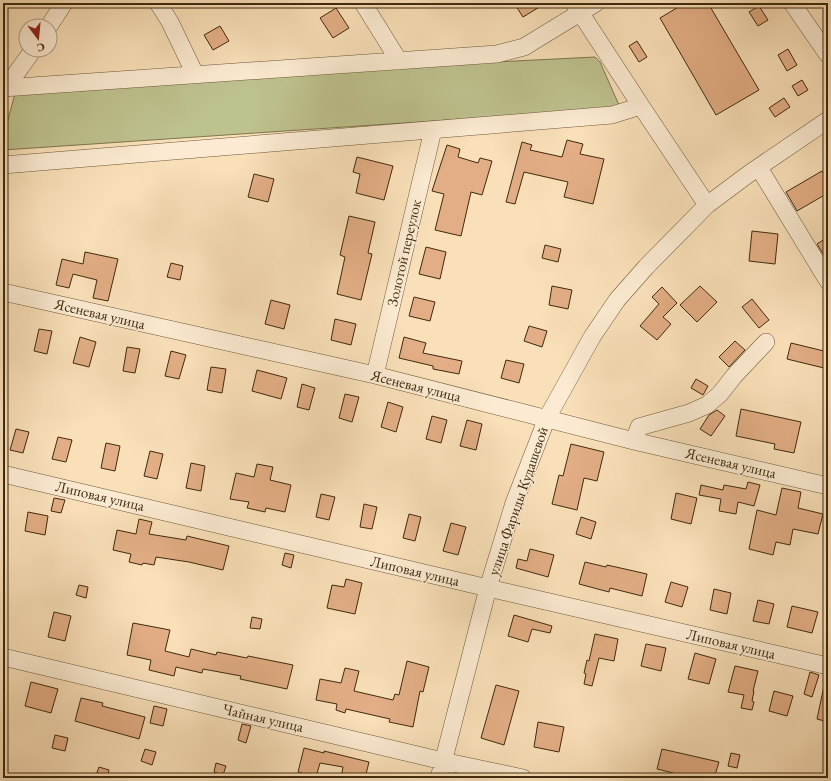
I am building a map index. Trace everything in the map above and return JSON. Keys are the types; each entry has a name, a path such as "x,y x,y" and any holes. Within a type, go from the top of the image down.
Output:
{"street":[{"path":"54,18 64,3"},
{"path":"158,3 170,22 195,74"},
{"path":"363,3 400,61"},
{"path":"3,87 497,54 524,47 577,8 596,3"},
{"path":"792,3 828,55"},
{"path":"577,8 707,205"},
{"path":"3,87 15,76 27,58"},
{"path":"3,165 612,115 641,106"},
{"name":"улица Фариды Кудашевой","path":"439,778 488,588 514,503 547,418 592,337 617,300 646,267 707,205 828,120"},
{"name":"Золотой переулок","path":"375,375 433,130"},
{"path":"758,168 828,281"},
{"name":"Ясеневая улица","path":"3,292 375,375 634,441 828,486"},
{"path":"634,441 639,427 689,413 707,405 720,394 734,376 766,342"},
{"name":"Липовая улица","path":"3,474 828,666"},
{"name":"Чайная улица","path":"3,656 443,761 523,778"}],"green space":[{"path":"595,57 600,62 619,105 612,109 3,150 3,138 17,86"}],"building":[{"path":"514,3 546,3 523,17"},
{"path":"685,3 708,3 759,90 716,115 660,18"},
{"path":"759,6 768,20 758,26 749,12"},
{"path":"336,8 349,28 333,38 320,18"},
{"path":"220,26 229,41 213,50 204,35"},
{"path":"637,41 647,57 639,62 629,46"},
{"path":"788,49 797,65 787,71 778,55"},
{"path":"802,80 808,90 798,96 792,86"},
{"path":"784,98 790,107 775,117 769,108"},
{"path":"567,140 583,144 580,154 604,159 593,204 564,197 568,182 524,172 515,204 506,202 522,142 532,145 530,150 562,157"},
{"path":"447,145 460,149 458,157 478,163 480,158 492,161 482,195 471,192 461,236 435,230 444,194 432,191"},
{"path":"357,157 393,166 384,200 356,193 360,174 353,172"},
{"path":"822,171 828,181 828,193 797,211 786,192"},
{"path":"254,174 274,179 268,202 248,197"},
{"path":"349,216 375,222 368,253 372,254 361,300 337,294 345,257 340,255"},
{"path":"752,231 778,234 775,264 749,261"},
{"path":"828,237 828,262 817,244"},
{"path":"545,245 561,249 558,262 542,258"},
{"path":"426,247 446,252 440,279 419,274"},
{"path":"85,252 118,259 108,301 93,298 97,280 73,274 69,288 56,285 62,259 83,264"},
{"path":"171,263 183,266 180,280 167,277"},
{"path":"552,286 572,290 568,309 549,305"},
{"path":"700,286 717,302 697,322 680,305"},
{"path":"662,287 677,303 663,317 671,324 657,340 640,326 659,304 652,297"},
{"path":"414,297 435,302 430,321 409,316"},
{"path":"752,299 769,320 759,328 742,307"},
{"path":"271,300 290,305 284,329 265,324"},
{"path":"335,319 356,324 351,345 331,340"},
{"path":"529,326 547,331 542,347 524,341"},
{"path":"39,329 52,331 47,354 34,351"},
{"path":"80,337 96,342 89,367 73,363"},
{"path":"404,337 426,343 423,353 462,361 459,374 433,369 433,366 399,358"},
{"path":"735,341 745,350 729,367 719,357"},
{"path":"791,343 828,352 828,369 787,359"},
{"path":"127,347 140,349 135,373 123,371"},
{"path":"171,351 186,355 179,379 165,376"},
{"path":"506,360 524,364 519,383 501,378"},
{"path":"211,367 226,369 222,393 207,390"},
{"path":"257,370 287,378 281,399 252,391"},
{"path":"696,379 708,386 703,395 691,388"},
{"path":"302,384 315,388 309,410 297,407"},
{"path":"345,394 359,397 352,422 339,418"},
{"path":"388,402 403,407 396,432 381,427"},
{"path":"741,409 801,422 794,453 774,449 775,444 736,436"},
{"path":"717,410 725,416 711,436 700,429 709,415"},
{"path":"432,416 447,420 441,443 426,439"},
{"path":"467,420 482,424 476,450 460,446"},
{"path":"16,429 29,432 23,453 10,450"},
{"path":"58,437 72,440 66,462 52,459"},
{"path":"106,443 120,446 115,471 101,468"},
{"path":"571,444 604,452 597,481 584,478 577,510 552,504 559,475 563,476"},
{"path":"150,451 163,454 157,479 144,476"},
{"path":"191,463 205,466 201,491 186,488"},
{"path":"257,464 273,467 270,480 291,485 285,512 266,508 265,512 247,508 249,502 230,499 236,473 254,477"},
{"path":"748,482 760,485 754,506 738,502 736,514 719,511 721,499 699,495 701,485 723,490 724,485 746,489"},
{"path":"782,488 801,492 798,508 823,514 818,534 793,529 790,545 776,542 773,555 749,549 757,510 776,515"},
{"path":"676,493 697,498 691,524 671,519"},
{"path":"321,494 335,497 329,520 316,517"},
{"path":"54,498 65,500 61,513 51,511"},
{"path":"364,504 377,507 372,529 360,527"},
{"path":"28,512 48,516 45,535 25,531"},
{"path":"409,514 421,517 415,541 403,538"},
{"path":"581,517 596,522 591,539 576,534"},
{"path":"139,519 152,522 149,534 186,540 187,536 229,546 223,570 189,562 156,557 154,565 143,563 142,565 129,562 131,554 113,550 117,530 136,534"},
{"path":"451,523 466,527 458,555 443,551"},
{"path":"530,549 554,555 548,577 516,568 518,559 527,561"},
{"path":"285,553 294,555 291,568 282,565"},
{"path":"585,562 606,567 607,565 647,574 642,596 610,588 609,592 579,584"},
{"path":"346,579 362,583 355,614 327,608 332,585 344,587"},
{"path":"671,582 688,587 682,607 665,602"},
{"path":"79,585 88,587 86,598 76,595"},
{"path":"714,589 731,593 727,614 710,610"},
{"path":"758,600 774,604 769,624 753,621"},
{"path":"792,606 818,612 812,633 787,627"},
{"path":"54,612 71,616 65,641 48,637"},
{"path":"514,615 552,626 550,633 532,629 528,642 508,636"},
{"path":"252,617 262,619 260,629 250,628"},
{"path":"133,623 170,630 165,651 189,657 191,649 216,655 217,652 247,658 248,656 293,665 287,689 240,679 241,676 203,669 202,673 176,667 174,676 149,670 151,660 127,655"},
{"path":"595,634 618,639 614,661 599,658 592,686 584,684 586,674 584,673 587,660 589,661"},
{"path":"646,644 666,648 661,671 641,666"},
{"path":"695,653 716,659 709,684 688,679"},
{"path":"407,661 429,667 423,692 420,691 413,727 389,722 390,719 346,709 345,713 336,710 337,704 316,700 320,679 341,683 345,668 359,671 354,691 393,700 395,694 399,695"},
{"path":"735,666 758,671 753,691 752,701 754,702 752,710 741,708 744,695 728,692"},
{"path":"810,672 819,675 812,697 804,694"},
{"path":"31,682 58,689 51,713 25,706"},
{"path":"496,685 519,691 504,745 481,738"},
{"path":"824,686 828,686 828,722 817,719"},
{"path":"774,691 793,696 787,716 769,711"},
{"path":"81,698 103,703 102,706 145,717 139,739 75,721"},
{"path":"154,706 167,709 163,726 150,723"},
{"path":"538,722 564,727 559,752 534,747"},
{"path":"242,724 251,726 246,743 238,740"},
{"path":"55,735 68,738 65,751 52,748"},
{"path":"304,748 324,753 324,751 369,762 365,778 341,778 343,767 320,763 316,777 298,772"},
{"path":"145,749 156,752 152,765 141,761"},
{"path":"662,749 719,762 714,778 693,778 657,769"},
{"path":"731,753 740,755 737,768 728,766"},
{"path":"216,763 226,766 223,775 214,772"},
{"path":"99,767 109,770 107,778 95,778"}]}
